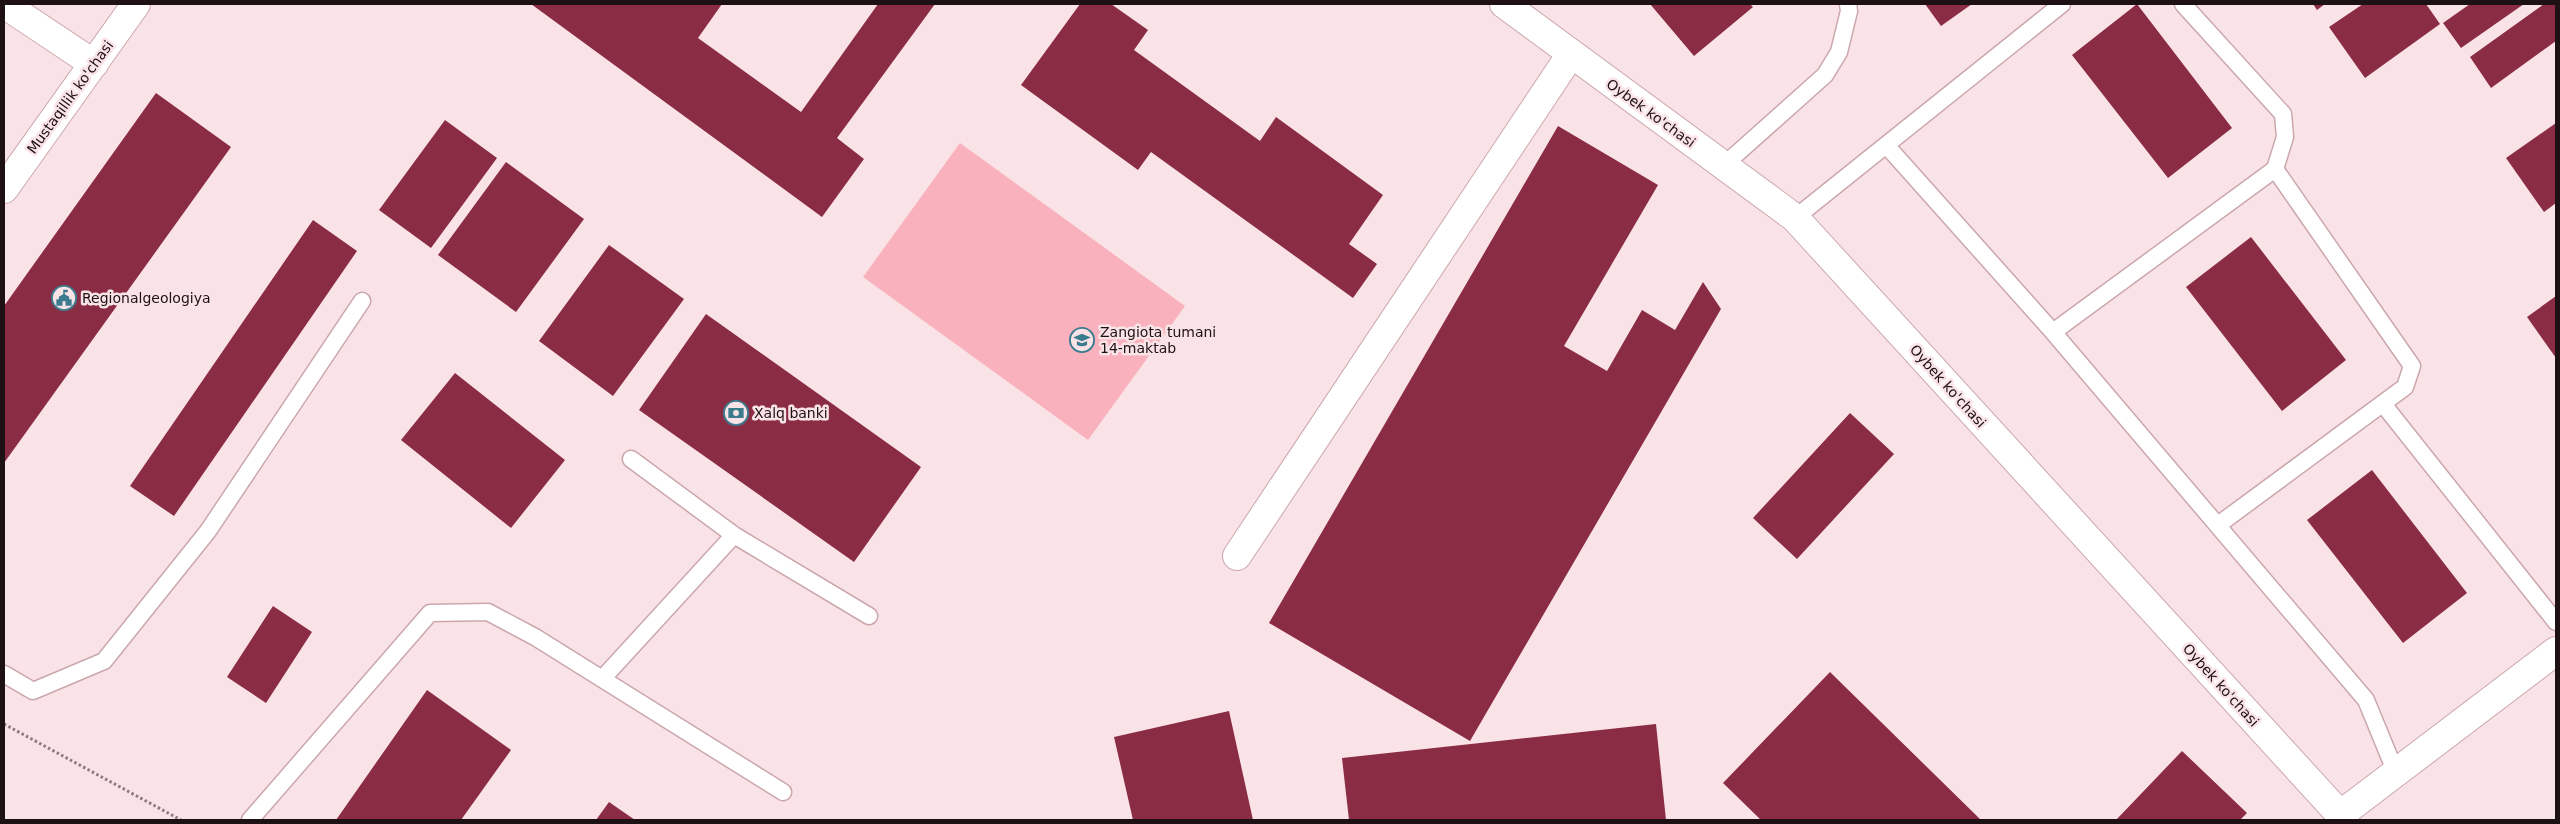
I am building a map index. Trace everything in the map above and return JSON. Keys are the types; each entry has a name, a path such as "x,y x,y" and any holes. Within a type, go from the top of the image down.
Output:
{"street":[{"path":"4,4 94,64"},
{"name":"Mustaqillik ko'chasi","path":"4,189 136,4"},
{"name":"Oybek ko'chasi","path":"1504,4 1795,218 2342,818"},
{"path":"1237,556 1571,54"},
{"path":"2342,818 2396,772 2556,651"}],"lane":[{"path":"1723,166 1825,75 1839,52 1849,10 1848,4"},
{"path":"1795,218 2062,4"},
{"path":"2053,332 2275,169 2284,137 2283,114 2183,4"},
{"path":"1886,145 2053,332 2366,700 2396,772"},
{"path":"2218,525 2405,387 2412,366 2275,169"},
{"path":"4,674 33,690 104,661 208,531 362,301"},
{"path":"2383,404 2556,622"},
{"path":"631,459 734,535 869,616"},
{"path":"602,679 734,535"},
{"path":"250,820 430,613 488,612 535,637 783,792"}],"path":[{"path":"4,724 181,820"}],"shaded area":[{"path":"960,143 1185,306 1088,440 863,277"}],"building":[{"path":"531,4 722,4 698,38 801,112 878,4 935,4 837,138 864,159 822,217"},
{"path":"1080,4 1111,4 1148,30 1134,50 1260,141 1276,117 1383,195 1349,244 1377,264 1353,298 1151,152 1138,170 1021,85"},
{"path":"1650,4 1750,4 1753,7 1694,56"},
{"path":"1925,4 1972,4 1941,26"},
{"path":"2137,4 2232,128 2168,178 2072,55"},
{"path":"2313,4 2325,4 2317,10"},
{"path":"2363,4 2426,4 2440,24 2365,78 2329,27"},
{"path":"2470,4 2524,4 2461,48 2443,23"},
{"path":"2544,4 2556,4 2556,41 2491,88 2470,57"},
{"path":"156,93 231,147 4,463 4,306"},
{"path":"445,120 497,158 431,248 379,210"},
{"path":"2556,123 2556,203 2544,212 2506,158"},
{"path":"1558,126 1658,185 1564,346 1607,371 1642,310 1675,330 1703,282 1721,309 1470,741 1269,623"},
{"path":"506,162 584,219 516,312 438,255"},
{"path":"313,220 357,251 174,516 130,486"},
{"path":"2251,237 2346,360 2282,411 2186,287"},
{"path":"609,245 684,299 613,396 539,341"},
{"path":"2556,296 2556,358 2527,317"},
{"path":"706,314 921,467 854,562 639,410"},
{"path":"455,373 565,460 511,528 401,440"},
{"path":"1850,413 1894,454 1797,559 1753,518"},
{"path":"2372,470 2467,593 2403,643 2307,520"},
{"path":"273,606 312,632 266,703 227,677"},
{"path":"1830,672 1981,820 1761,820 1723,783"},
{"path":"427,690 511,750 461,820 336,820"},
{"path":"1229,711 1253,820 1133,820 1114,737"},
{"path":"1656,724 1666,820 1349,820 1342,758"},
{"path":"2182,751 2247,813 2240,820 2116,820"},
{"path":"609,802 635,820 596,820"}],"place":[{"name":"Regionalgeologiya","path":"64,298"},
{"name":"Zangiota tumani 14-maktab","path":"1082,340"},
{"name":"Xalq banki","path":"736,413"}]}
